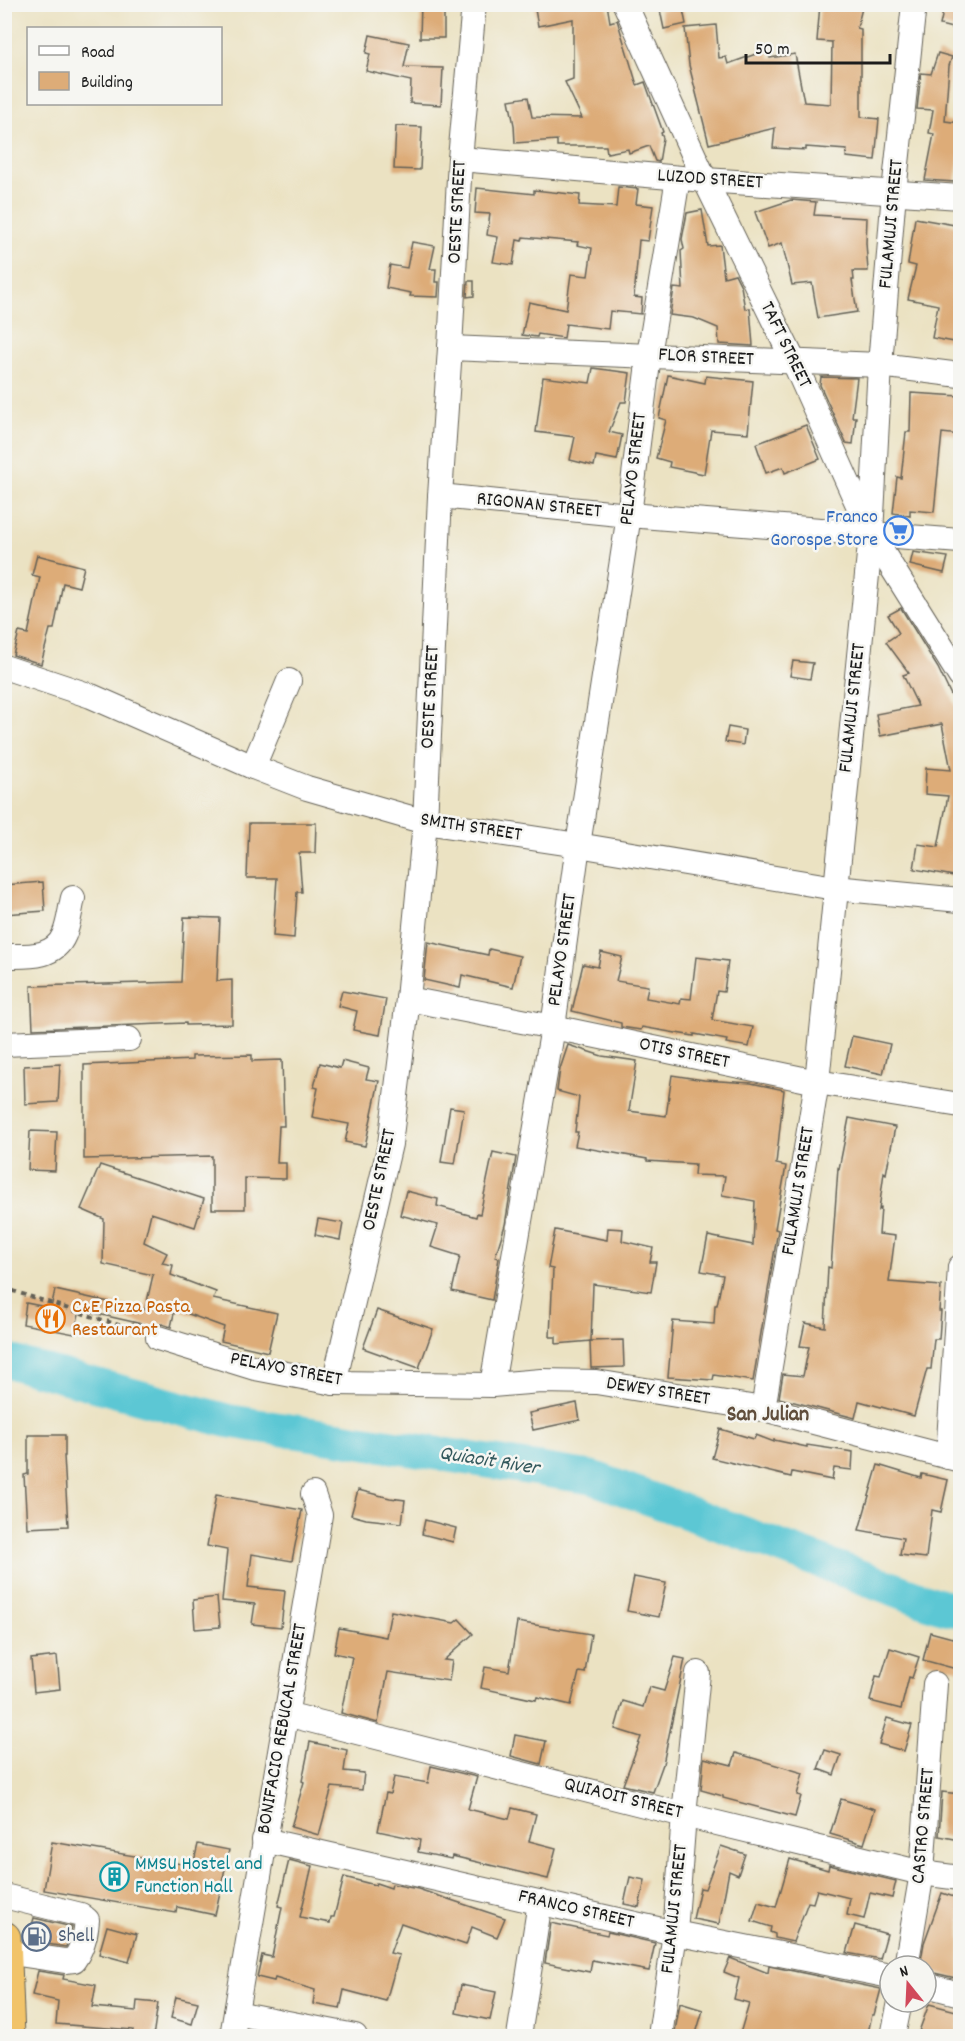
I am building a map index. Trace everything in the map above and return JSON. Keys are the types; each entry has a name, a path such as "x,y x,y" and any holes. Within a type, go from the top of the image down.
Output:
{"highway":[{"path":"4,1938 8,2037"}],"street":[{"name":"OESTE STREET","path":"334,1383 390,1144 408,999 425,822 440,496 460,159 474,4"},
{"name":"TAFT STREET","path":"625,4 705,180 794,362 871,534 960,676"},
{"name":"FULAMUJI STREET","path":"763,1409 817,1082 871,534 880,365 894,192 914,4"},
{"name":"LUZOD STREET","path":"460,159 678,178 960,197"},
{"name":"PELAYO STREET","path":"158,1338 255,1368 334,1383 492,1385 553,1026 578,845 629,515 649,355 678,178"},
{"name":"FLOR STREET","path":"450,348 880,365 960,375"},
{"name":"RIGONAN STREET","path":"440,496 629,515 960,541"},
{"name":"SMITH STREET","path":"4,667 92,696 253,767 307,788 425,822 836,888 960,900"},
{"path":"253,767 289,681"},
{"path":"4,956 37,956 53,950 64,936 73,898"},
{"name":"OTIS STREET","path":"408,999 553,1026 817,1082 960,1105"},
{"path":"4,1044 129,1040"},
{"path":"954,1458 960,1267"},
{"name":"DEWEY STREET","path":"492,1385 540,1381 597,1382 763,1409 954,1458"},
{"name":"BONIFACIO REBUCAL STREET","path":"232,2037 320,1515 313,1494"},
{"name":"FULAMUJI STREET","path":"660,2037 675,1933 698,1673"},
{"name":"CASTRO STREET","path":"908,1954 922,1873 934,1684"},
{"name":"QUIAOIT STREET","path":"286,1714 922,1873 960,1878"},
{"name":"FRANCO STREET","path":"264,1840 675,1933 878,1974"},
{"path":"4,1896 81,1914 87,1920 79,1952 74,1960 65,1961 5,1952"},
{"path":"519,2037 540,1902"},
{"path":"938,1988 960,1994"},
{"path":"236,2013 355,2037"},
{"path":"893,2037 898,2014"}],"path":[{"path":"4,1288 158,1338"}],"building":[{"path":"421,4 444,4 444,38 420,38"},
{"path":"534,4 607,4 610,22 617,20 637,85 645,82 663,132 661,133 663,138 659,162 655,161 649,146 629,153 628,149 607,153 606,146 557,146 557,140 515,143 509,100 528,97 532,117 582,118 565,82 573,79 573,19 538,26"},
{"path":"820,4 863,4 857,28 861,29 861,117 879,119 875,160 846,157 847,150 806,147 806,150 773,148 775,128 709,144 689,65 685,28 716,25 719,58 726,57 728,64 767,50 770,58 795,54 804,102 831,104 832,42 817,41"},
{"path":"682,5 686,24 664,29 660,10"},
{"path":"944,7 960,10 960,30 940,25"},
{"path":"370,35 409,43 404,67 443,68 441,105 410,103 411,81 366,71 370,54 366,53"},
{"path":"938,53 952,57 949,66 945,121 960,123 960,154 955,182 925,180 934,134 929,133 933,110 917,109 921,73 931,74"},
{"path":"396,126 422,127 420,170 394,169"},
{"path":"618,187 638,189 636,204 653,206 648,241 639,240 634,297 642,298 641,314 610,311 608,329 566,324 564,338 538,334 537,337 522,335 529,302 566,310 571,274 588,276 592,248 577,245 578,242 523,237 522,241 517,240 513,265 493,262 498,237 487,235 490,214 475,213 477,188 534,194 534,190 580,195 579,205 616,207"},
{"path":"791,200 816,202 814,215 867,218 868,271 853,271 854,280 852,280 857,312 818,318 812,283 792,285 782,243 768,248 755,212"},
{"path":"702,210 708,246 720,245 724,277 735,274 741,286 745,309 750,308 753,346 719,344 718,328 694,318 670,315 674,288 683,289 681,251 684,249 682,239 687,213"},
{"path":"915,218 960,226 960,343 932,338 938,305 908,299 916,266 908,264"},
{"path":"412,242 435,246 430,269 436,269 435,282 439,282 438,297 410,296 411,293 386,288 390,265 407,268"},
{"path":"468,281 474,281 474,296 467,297"},
{"path":"593,368 630,373 626,402 621,402 609,432 622,435 617,460 596,456 594,466 570,460 575,437 536,432 543,377 590,383"},
{"path":"668,375 705,383 706,376 753,381 748,433 711,430 704,474 669,467 670,462 656,458 666,420 659,418"},
{"path":"821,377 857,378 852,417 856,417 853,444 846,443 820,385"},
{"path":"911,393 960,396 960,435 942,433 934,512 910,510 910,516 893,513 897,477 901,478 906,432 910,432"},
{"path":"806,425 820,459 785,473 783,467 766,473 756,444"},
{"path":"913,552 948,557 944,573 910,565"},
{"path":"37,555 84,567 79,587 63,583 54,629 50,629 41,664 13,655 19,632 28,634 40,577 32,575"},
{"path":"901,608 938,668 960,714 960,877 914,869 918,844 938,847 948,796 925,794 926,768 951,770 942,724 880,736 876,714 918,706 903,675 909,673 886,642 899,633 888,615"},
{"path":"793,661 813,663 810,679 790,676"},
{"path":"728,727 745,730 743,745 725,742"},
{"path":"249,823 316,823 315,853 299,853 302,892 297,892 294,938 273,936 277,878 247,878"},
{"path":"43,882 45,911 4,914 4,885"},
{"path":"184,917 220,918 217,981 232,980 232,1024 186,1025 186,1023 33,1029 31,986 181,982"},
{"path":"428,942 488,955 489,949 520,956 513,987 462,975 460,988 424,980"},
{"path":"601,952 622,957 616,981 648,986 646,998 680,1004 681,998 691,999 696,957 728,961 724,992 717,991 712,1020 753,1027 749,1047 694,1034 694,1036 642,1027 641,1030 621,1027 621,1023 572,1011 583,964 598,967"},
{"path":"342,991 386,999 380,1035 353,1030 357,1011 338,1006"},
{"path":"852,1036 890,1044 883,1074 845,1066"},
{"path":"568,1045 602,1056 637,1061 629,1111 666,1116 672,1075 751,1083 784,1090 776,1164 786,1166 775,1229 778,1230 753,1381 714,1375 713,1380 668,1377 673,1321 714,1324 715,1305 717,1305 723,1275 701,1271 708,1236 753,1245 755,1201 722,1195 725,1176 694,1175 695,1164 647,1161 647,1159 575,1146 578,1132 575,1132 579,1097 557,1091 560,1069"},
{"path":"252,1055 252,1061 282,1060 284,1126 279,1126 277,1163 286,1163 286,1179 245,1178 245,1209 212,1209 212,1156 84,1159 84,1065 192,1060 192,1056"},
{"path":"342,1061 369,1068 366,1079 379,1081 365,1146 345,1142 349,1124 312,1117 318,1088 314,1087 320,1063 340,1068"},
{"path":"60,1064 58,1102 25,1104 24,1066"},
{"path":"450,1107 464,1109 455,1164 441,1162"},
{"path":"849,1118 895,1127 886,1174 884,1172 879,1210 881,1208 879,1234 895,1236 889,1282 941,1286 939,1339 934,1339 931,1369 927,1369 914,1416 859,1401 855,1418 779,1398 783,1374 803,1376 809,1347 800,1346 805,1323 825,1327 828,1267 831,1268 838,1168"},
{"path":"30,1131 57,1132 55,1171 28,1170"},
{"path":"493,1152 516,1157 505,1225 495,1257 499,1258 492,1300 452,1291 460,1256 431,1247 438,1225 400,1215 406,1191 438,1199 437,1206 476,1217 477,1213 480,1214"},
{"path":"100,1165 204,1199 195,1227 151,1213 144,1242 167,1253 162,1263 173,1265 171,1275 216,1292 213,1299 277,1313 268,1352 221,1341 224,1327 175,1309 171,1327 162,1324 151,1326 80,1310 74,1334 23,1324 26,1303 51,1308 55,1290 145,1310 153,1275 103,1264 104,1219 81,1209"},
{"path":"318,1219 343,1223 340,1240 315,1235"},
{"path":"608,1228 623,1229 622,1241 653,1248 650,1262 656,1262 651,1292 593,1284 591,1341 556,1344 556,1337 550,1337 553,1269 548,1268 555,1230 607,1240"},
{"path":"377,1310 433,1329 419,1368 363,1348"},
{"path":"623,1340 624,1367 591,1368 590,1341"},
{"path":"577,1403 580,1420 533,1430 529,1413"},
{"path":"720,1429 754,1439 756,1435 774,1442 774,1440 807,1447 807,1445 853,1452 852,1470 834,1468 832,1480 792,1472 791,1477 712,1458"},
{"path":"28,1435 65,1435 68,1526 27,1528 24,1475 28,1474"},
{"path":"878,1465 921,1478 922,1474 948,1480 941,1512 932,1510 926,1558 900,1555 903,1538 859,1530"},
{"path":"358,1490 405,1500 402,1523 351,1515"},
{"path":"216,1495 302,1510 292,1561 252,1554 248,1587 285,1591 281,1627 252,1624 255,1604 222,1601 227,1550 207,1546"},
{"path":"425,1520 456,1528 453,1542 422,1534"},
{"path":"634,1577 666,1583 659,1617 627,1611"},
{"path":"217,1597 220,1627 195,1629 193,1600"},
{"path":"391,1611 454,1623 459,1619 473,1634 444,1660 452,1661 449,1681 388,1672 378,1723 341,1713 352,1657 334,1653 339,1628 386,1637"},
{"path":"517,1622 591,1634 585,1673 579,1672 571,1705 481,1688 485,1667 509,1671"},
{"path":"930,1632 960,1640 960,1670 923,1660"},
{"path":"890,1648 919,1657 912,1678 909,1677 901,1709 870,1701 876,1676 881,1677"},
{"path":"57,1656 60,1689 34,1692 31,1659"},
{"path":"675,1657 685,1659 663,1764 653,1792 623,1785 641,1737 615,1729 623,1701 643,1707 649,1687 664,1691"},
{"path":"887,1718 912,1725 904,1751 879,1744"},
{"path":"515,1735 546,1741 541,1764 511,1756"},
{"path":"310,1742 347,1750 344,1771 364,1773 362,1790 332,1787 319,1835 291,1827 304,1782 302,1781"},
{"path":"825,1750 841,1755 834,1775 818,1769"},
{"path":"736,1753 803,1773 797,1795 801,1796 795,1817 701,1790 704,1758 732,1765"},
{"path":"431,1766 477,1777 468,1809 509,1819 512,1808 536,1814 529,1841 556,1848 548,1879 452,1856 451,1859 418,1852 420,1840 378,1831 386,1793 390,1794 394,1777 428,1783"},
{"path":"942,1792 960,1794 960,1840 939,1836"},
{"path":"841,1799 875,1809 864,1844 830,1834"},
{"name":"MMSU Hostel and Function Hall","path":"52,1842 193,1866 198,1844 229,1850 215,1915 177,1907 176,1913 44,1890"},
{"path":"721,1846 745,1854 738,1875 729,1871 719,1924 693,1919 700,1888 705,1889"},
{"path":"790,1859 828,1870 829,1865 896,1881 892,1898 870,1893 864,1919 847,1915 850,1898 817,1890 813,1903 808,1902 793,1942 775,1938 775,1934 770,1932 771,1927 752,1921 758,1902 776,1907"},
{"path":"289,1860 312,1866 300,1917 330,1923 331,1917 334,1917 344,1877 391,1888 392,1884 418,1889 505,1918 497,1937 472,1927 466,1945 401,1923 390,1953 399,1955 386,2001 344,1990 340,2009 313,2004 315,1990 275,1978 274,1981 257,1977 262,1955 272,1957 282,1907 278,1906"},
{"path":"630,1877 645,1880 639,1907 624,1904"},
{"path":"942,1893 960,1899 960,1979 938,1974 938,1954 922,1954"},
{"path":"34,1918 72,1927 66,1947 28,1941"},
{"path":"551,1923 607,1935 608,1932 655,1943 649,1971 592,1960 590,1972 545,1963"},
{"path":"855,1925 887,1934 878,1959 847,1953"},
{"path":"107,1926 137,1934 129,1962 99,1954"},
{"path":"730,1958 768,1973 769,1966 878,1988 878,2000 867,2037 739,2037 749,2003 734,1999 739,1978 724,1972"},
{"path":"38,1971 64,1975 63,1979 96,1985 92,2007 136,2011 137,2001 158,2003 153,2037 132,2037 133,2030 56,2024 58,2001 32,1995"},
{"path":"461,1985 496,1992 490,2020 456,2013"},
{"path":"176,1997 198,2002 192,2024 171,2018"},
{"path":"680,2003 703,2010 695,2037 674,2037"},
{"path":"938,2006 960,2012 956,2037 917,2037 925,2014 938,2014"}],"waterway":[{"name":"Quiaoit River","path":"4,1362 228,1421 594,1478 937,1605 960,1611"}],"place":[{"name":"Franco Gorospe Store","path":"899,530"},
{"name":"C&E Pizza Pasta Restaurant","path":"51,1319"},
{"name":"MMSU Hostel and Function Hall","path":"114,1877"},
{"name":"Shell","path":"37,1937"}],"district":[{"name":"San Julian","path":"768,1415"}]}
